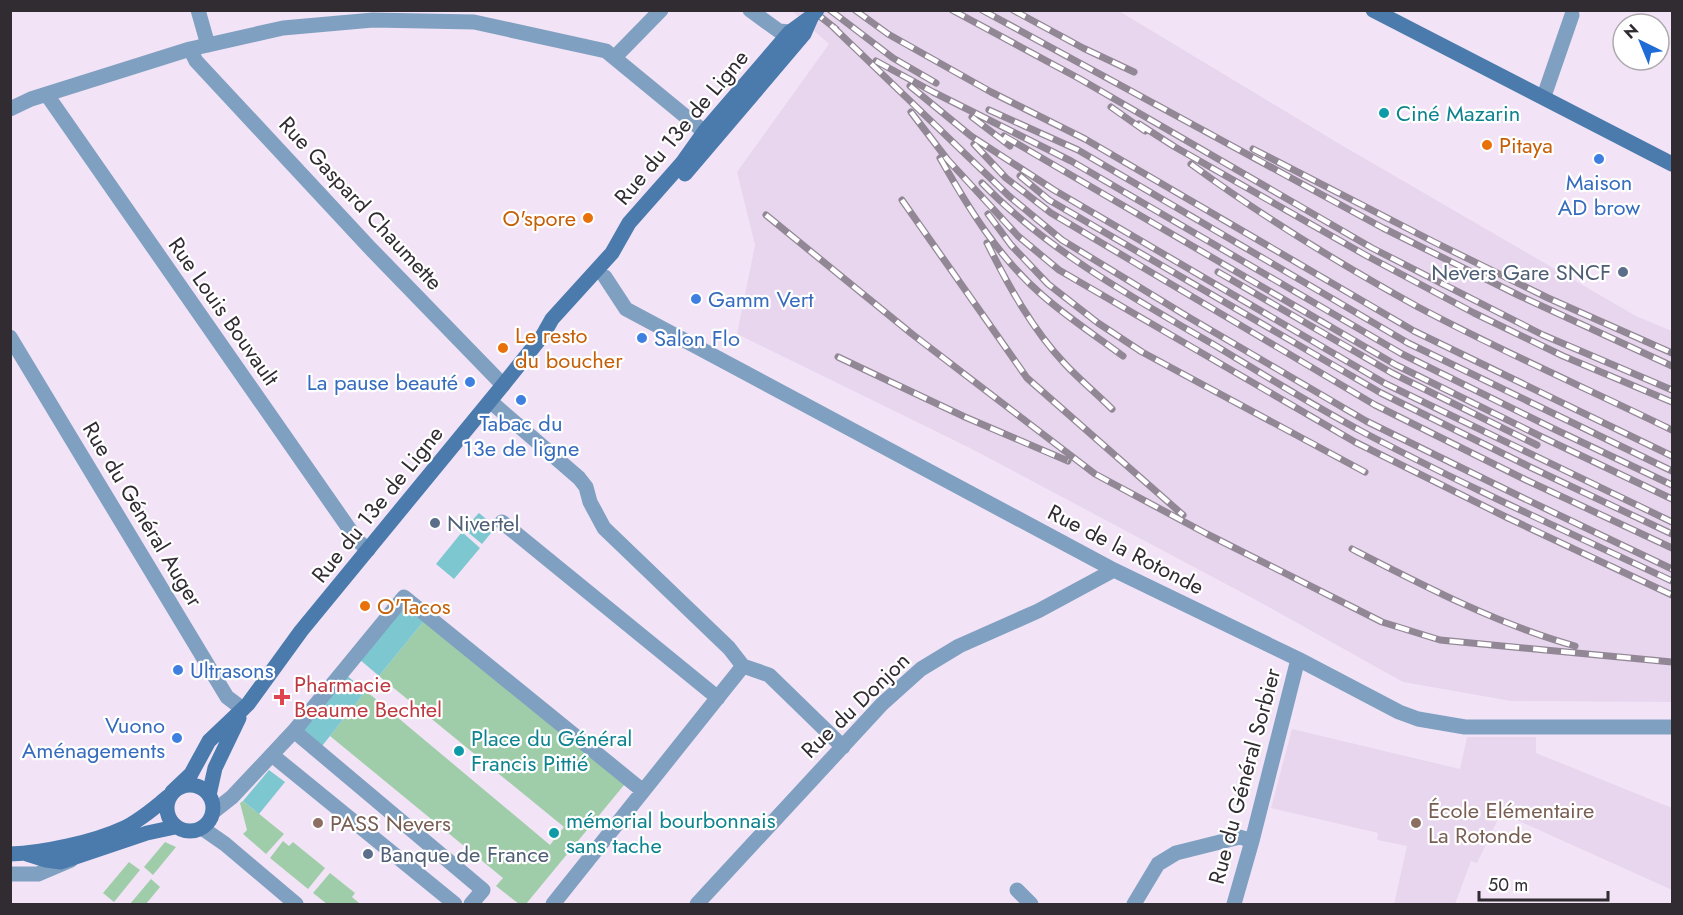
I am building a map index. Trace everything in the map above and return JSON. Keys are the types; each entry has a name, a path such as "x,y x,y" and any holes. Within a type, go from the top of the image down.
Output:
{"main road":[{"path":"1373,10 1544,96 1672,164"},
{"name":"Rue du 13e de Ligne","path":"543,335 572,311 605,277 645,213 685,167 790,32 814,13"},
{"path":"709,136 804,34 814,13"},
{"name":"Rue du 13e de Ligne","path":"17,854 98,838 125,828 171,794 191,774 209,741 245,707 302,631 386,531 543,335 552,319 612,253 629,223 685,167"},
{"name":"Rue du 13e de Ligne","path":"209,795 215,768 245,707"},
{"path":"190,784 200,787 209,795 209,819 188,832 175,827 167,814 166,805 171,794 180,786 190,784"},
{"name":"Rue du 13e de Ligne","path":"17,854 61,862 147,833 175,827"}],"street":[{"path":"198,10 208,45"},
{"path":"615,57 661,10"},
{"path":"750,10 780,31 790,32"},
{"path":"1544,96 1572,15"},
{"path":"10,109 47,94 190,49 283,28 373,20 474,22 606,51 709,136"},
{"name":"Rue Gaspard Chaumette","path":"190,49 196,61 370,248 503,385"},
{"name":"Rue Louis Bouvault","path":"47,94 310,474 357,540 368,550"},
{"name":"Rue de la Rotonde","path":"605,277 626,309 1114,570 1298,659 1399,712 1418,719 1465,727 1672,727"},
{"name":"Rue du Général Auger","path":"10,337 227,697 245,707"},
{"path":"490,401 579,478 586,487 590,502 604,528 729,648 743,666 769,675 843,747"},
{"path":"502,522 717,698"},
{"name":"Rue du Donjon","path":"697,904 882,704 921,669 959,646 1038,611 1114,570"},
{"path":"297,904 225,844 209,819 294,731 404,597 643,791"},
{"name":"Rue du Général Sorbier","path":"1238,904 1298,659"},
{"path":"553,904 743,666"},
{"path":"294,731 483,890 471,904"},
{"path":"272,755 455,904"},
{"path":"1134,904 1158,864 1176,853 1240,837 1252,841"},
{"path":"10,874 38,874 76,858"},
{"path":"1017,890 1031,904"}],"shaded area":[{"path":"792,11 1119,11 1338,143 1636,316 1672,331 1672,702 1511,701 1403,682 1256,600 968,447 737,334 755,245 737,172 829,44"},
{"name":"École Elémentaire La Rotonde","path":"1292,729 1460,769 1467,737 1536,737 1536,753 1672,808 1672,890 1501,813 1477,863 1471,861 1455,904 1394,904 1407,846 1377,840 1378,833 1271,808"}],"green space":[{"name":"Place du Général Francis Pittié","path":"428,616 629,779 526,904 519,904 496,886 503,878 330,736 366,691 550,845 564,827 379,676"},
{"path":"243,801 284,834 266,854 243,834 247,830 240,803"},
{"path":"283,841 289,846 293,842 325,868 308,889 270,858"},
{"path":"165,842 176,847 153,875 144,867"},
{"path":"129,862 140,870 114,902 103,893"},
{"path":"330,873 355,893 352,897 359,903 327,904 313,893"},
{"path":"151,879 160,887 146,904 130,904"}],"water":[{"path":"479,513 496,527 482,544 464,529"},
{"path":"462,532 480,548 454,579 436,564"},
{"path":"408,600 428,616 379,676 359,659"},
{"path":"346,675 366,691 318,751 297,734"},
{"path":"269,770 285,782 259,814 243,801"}],"railway":[{"path":"812,10 836,29"},
{"path":"830,10 893,58 936,83"},
{"path":"855,10 888,34 991,92 1085,139 1414,331 1672,456"},
{"path":"952,10 1080,79 1372,248 1543,335 1672,390"},
{"path":"982,10 1383,228 1520,296 1672,366"},
{"path":"1013,10 1083,48 1134,72"},
{"path":"831,25 1009,196 1062,240 1366,421 1672,569"},
{"path":"876,61 1071,161 1402,354 1672,485"},
{"path":"910,86 971,136 1054,190 1386,384 1672,522"},
{"path":"1111,107 1145,131"},
{"path":"989,110 1078,150 1408,343 1672,471"},
{"path":"911,112 947,159 1018,236 1059,270 1355,442 1508,518 1672,595"},
{"path":"972,117 1010,146"},
{"path":"1139,124 1175,147 1367,256 1474,313 1563,356 1672,402"},
{"path":"1004,136 1396,365 1672,499"},
{"path":"974,144 1006,178 1051,213 1375,405 1526,480 1672,548"},
{"path":"1253,149 1548,298 1672,353"},
{"path":"940,158 985,231 1011,264 1071,319 1123,356"},
{"path":"1191,164 1302,239 1418,307 1672,430"},
{"path":"1020,176 1049,200 1381,393 1672,534"},
{"path":"982,183 1007,207 1063,252 1154,310 1324,411 1438,470 1672,581"},
{"path":"902,200 1027,378 1183,515"},
{"path":"988,214 1011,245 1048,284 1098,323 1142,352 1365,472"},
{"path":"766,215 912,334 1095,474 1207,534 1382,622 1440,640 1672,662"},
{"path":"987,243 1012,291 1042,336 1065,364 1112,409"},
{"path":"1218,272 1392,373 1537,445"},
{"path":"838,357 965,417 1068,461"},
{"path":"1352,549 1489,615 1575,646"}],"place":[{"name":"Ciné Mazarin","path":"1384,113"},
{"name":"Pitaya","path":"1487,145"},
{"name":"Maison AD brow","path":"1599,159"},
{"name":"O'spore","path":"588,218"},
{"name":"Nevers Gare SNCF","path":"1623,272"},
{"name":"Gamm Vert","path":"696,299"},
{"name":"Salon Flo","path":"642,338"},
{"name":"Le resto du boucher","path":"503,348"},
{"name":"La pause beauté","path":"470,382"},
{"name":"Tabac du 13e de ligne","path":"521,400"},
{"name":"Nivertel","path":"435,523"},
{"name":"O'Tacos","path":"365,606"},
{"name":"Ultrasons","path":"178,670"},
{"name":"Pharmacie Beaume Bechtel","path":"282,697"},
{"name":"Vuono Aménagements","path":"177,738"},
{"name":"Place du Général Francis Pittié","path":"459,751"},
{"name":"PASS Nevers","path":"318,823"},
{"name":"École Elémentaire La Rotonde","path":"1416,823"},
{"name":"mémorial bourbonnais sans tache","path":"554,833"},
{"name":"Banque de France","path":"368,854"}]}
